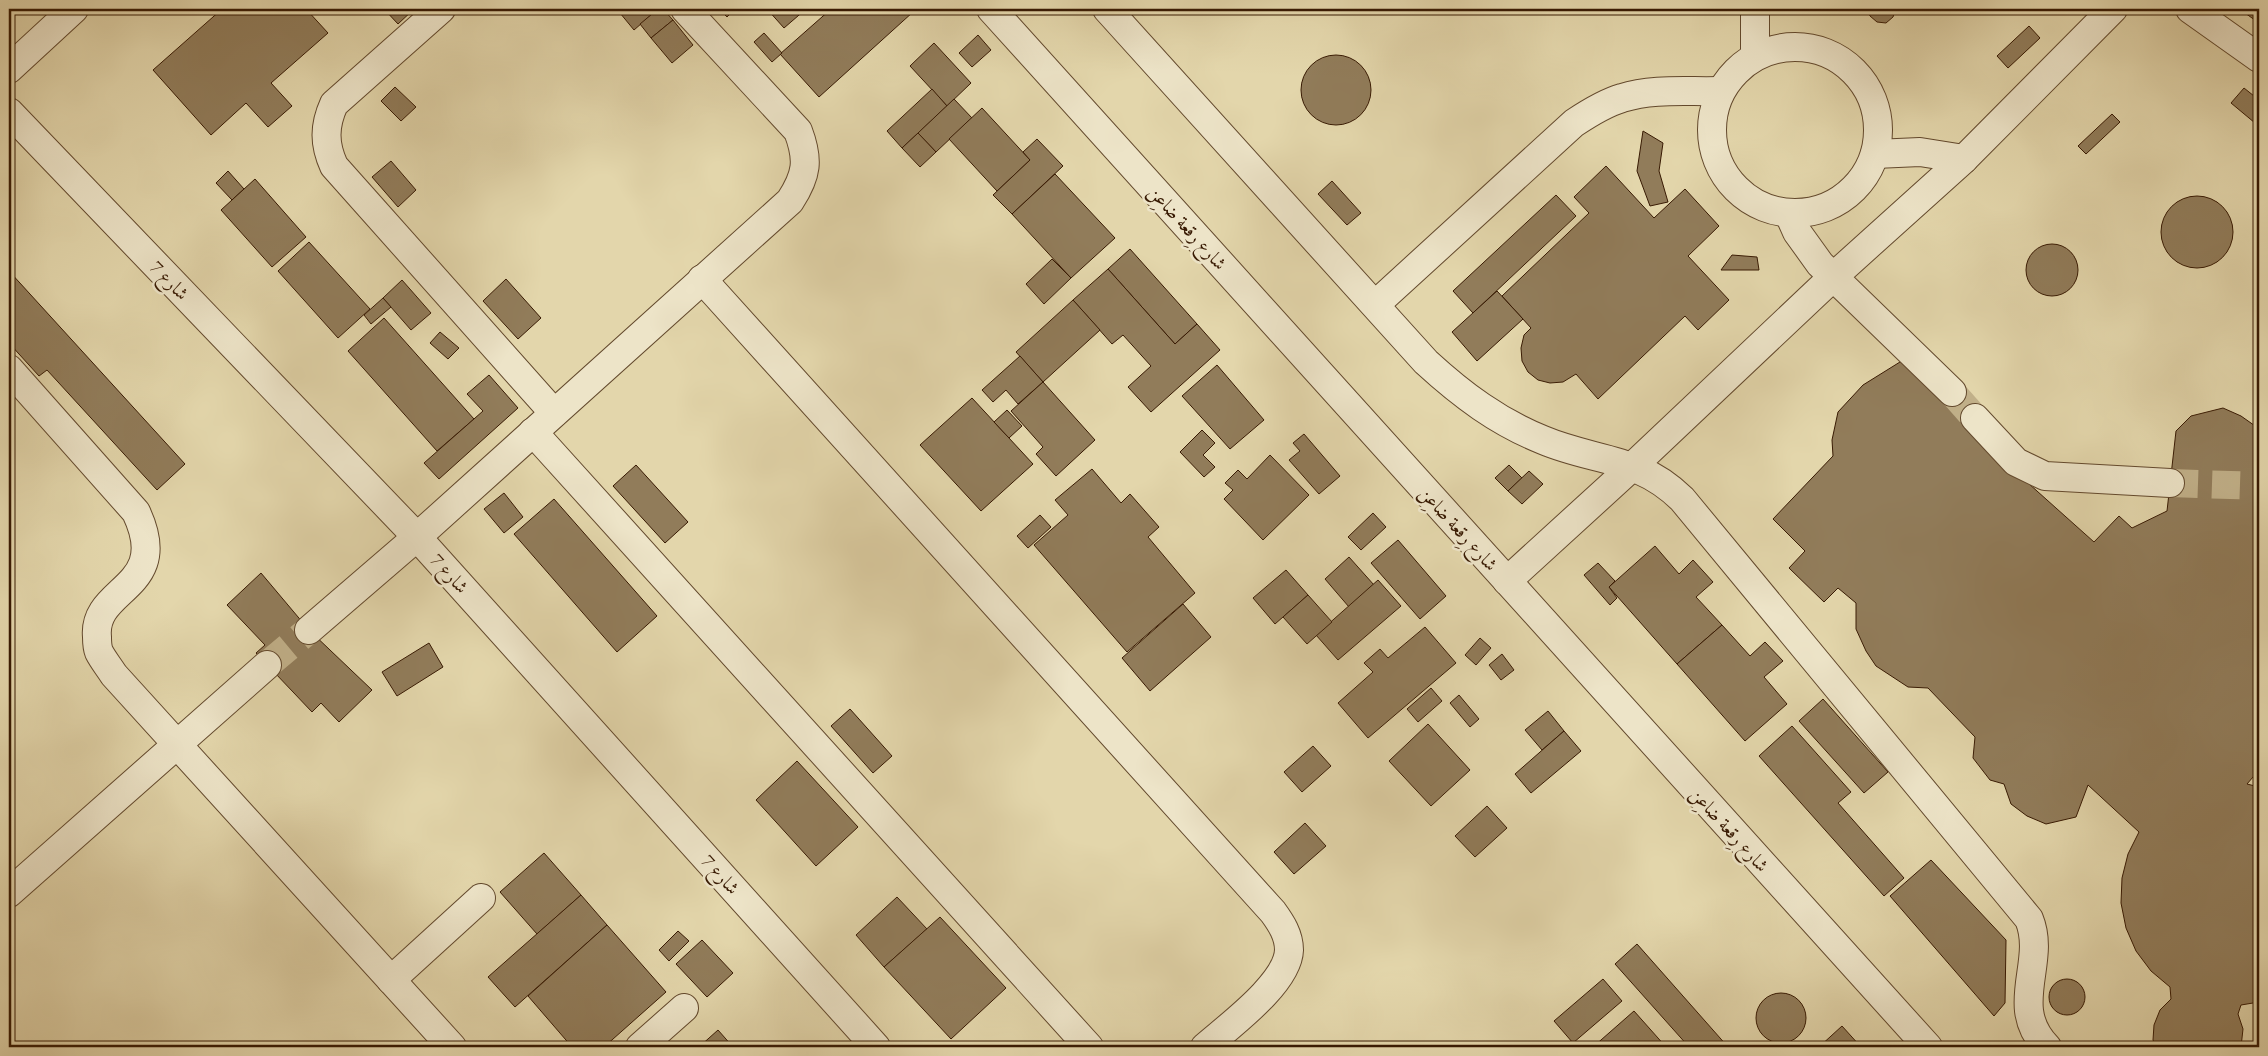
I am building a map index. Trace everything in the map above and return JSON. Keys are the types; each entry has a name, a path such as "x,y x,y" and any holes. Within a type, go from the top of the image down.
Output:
{"street":[{"path":"9,69 74,9"},
{"path":"441,9 334,104 327,119 325,135 328,151 334,166 554,413"},
{"path":"309,630 417,537 790,201 800,185 806,167 805,148 798,131 685,9"},
{"name":"شارع رِقعة ضاعِن","path":"991,9 1928,1047"},
{"path":"1107,9 1376,304 1426,362 1456,390 1484,410 1514,427 1545,441 1633,466 1668,485 1682,499 2029,919 2034,941 2028,1008 2035,1032 2047,1047"},
{"path":"1755,9 1756,55"},
{"path":"1507,581 1964,158 2113,9"},
{"path":"2190,9 2259,58"},
{"path":"1798,46 1819,50 1839,59 1856,73 1868,90 1876,111 1878,133 1875,154 1863,180 1843,199 1817,211 1789,214 1758,205 1731,185 1715,156 1711,123 1720,91 1742,65 1756,55 1776,48 1798,46"},
{"path":"1376,304 1574,123 1589,113 1622,98 1648,92 1720,91"},
{"name":"شارع 7","path":"9,112 417,537 876,1047"},
{"path":"1875,154 1920,152 1964,158"},
{"path":"1789,214 1807,248 1833,278 1952,392"},
{"path":"702,279 1273,912 1285,929 1289,950 1283,971 1270,988 1205,1047"},
{"path":"9,368 136,512 144,530 146,554 139,574 101,612 96,630 98,650 114,675 452,1047"},
{"path":"1975,418 2016,462 2046,476 2170,483"},
{"path":"533,432 1089,1047"},
{"path":"12,882 267,665"},
{"path":"391,980 482,898"},
{"path":"640,1047 684,1008"}],"building":[{"path":"222,9 306,9 328,33 271,83 292,106 268,127 246,103 211,135 153,70"},
{"path":"384,9 414,9 398,24"},
{"path":"626,9 658,9 634,30 620,13"},
{"path":"658,9 663,9 673,20 651,38 640,24"},
{"path":"719,9 735,9 727,17"},
{"path":"767,9 806,9 784,28"},
{"path":"831,9 911,9 913,12 819,97 780,54"},
{"path":"1867,9 1896,9 1893,17 1886,23 1877,22 1870,16"},
{"path":"2247,9 2259,9 2259,23 2245,13"},
{"path":"673,20 693,45 672,63 651,38"},
{"path":"2029,26 2040,38 2008,68 1997,56"},
{"path":"764,33 782,53 772,62 754,42"},
{"path":"978,35 991,50 972,67 959,53"},
{"path":"934,43 971,83 947,106 910,66"},
{"path":"1329,55 1343,55 1356,61 1365,70 1371,83 1369,103 1361,115 1343,125 1329,125 1316,119 1307,110 1301,97 1301,83 1307,70 1316,61"},
{"path":"395,87 416,107 401,121 381,101"},
{"path":"2244,88 2259,100 2259,117 2255,123 2231,103"},
{"path":"932,89 947,106 902,148 887,131"},
{"path":"954,99 972,118 936,152 918,133"},
{"path":"982,108 1030,160 997,191 949,139"},
{"path":"2112,114 2120,122 2086,154 2078,146"},
{"path":"1643,131 1663,143 1659,171 1668,202 1650,206 1637,171"},
{"path":"918,133 936,152 920,167 902,148"},
{"path":"1037,139 1063,166 1012,214 993,195 1030,160 1023,152"},
{"path":"391,161 416,190 398,207 372,177"},
{"path":"1606,166 1654,218 1685,189 1719,226 1688,256 1729,300 1698,330 1685,316 1598,399 1576,374 1563,382 1550,383 1538,380 1528,372 1522,361 1521,348 1524,335 1531,328 1502,296 1589,213 1574,197"},
{"path":"228,171 244,189 232,200 216,183"},
{"path":"1055,174 1115,238 1071,278 1012,214"},
{"path":"255,179 306,237 272,267 221,210"},
{"path":"1332,181 1361,213 1347,225 1318,194"},
{"path":"1556,195 1576,216 1473,313 1453,291"},
{"path":"2204,196 2223,206 2231,218 2233,232 2231,246 2223,258 2211,266 2190,268 2171,258 2163,246 2161,225 2171,206 2183,198"},
{"path":"309,242 370,309 338,338 278,271"},
{"path":"2047,244 2057,244 2071,251 2078,265 2078,275 2071,289 2057,296 2047,296 2037,292 2030,285 2026,275 2026,265 2030,255 2037,248"},
{"path":"1130,249 1197,324 1175,344 1108,269"},
{"path":"1732,255 1757,257 1759,270 1721,270"},
{"path":"1052,259 1071,278 1044,304 1026,284"},
{"path":"1108,269 1175,344 1197,324 1220,350 1151,412 1128,387 1151,366 1123,335 1112,344 1073,300"},
{"path":"9,271 185,464 157,490 47,370 39,376 9,343"},
{"path":"506,279 541,318 518,339 483,301"},
{"path":"402,280 431,313 411,330 383,298"},
{"path":"1497,291 1523,319 1477,361 1452,332"},
{"path":"383,298 391,307 371,324 364,315"},
{"path":"1073,300 1100,330 1043,382 1016,352"},
{"path":"384,318 474,419 437,451 348,351"},
{"path":"440,332 459,348 448,359 430,343"},
{"path":"1020,356 1043,382 1018,404 1006,390 993,402 982,390"},
{"path":"1908,357 1963,390 1976,403 1975,418 1990,449 2094,542 2119,516 2132,528 2167,511 2176,431 2191,416 2223,408 2241,416 2258,428 2259,770 2247,784 2259,787 2259,1002 2241,1005 2238,1014 2243,1029 2241,1047 2156,1047 2153,1040 2154,1025 2160,1010 2171,999 2170,987 2151,971 2136,951 2126,928 2121,903 2122,878 2128,854 2139,832 2088,785 2076,817 2046,824 2027,816 2011,804 2004,784 1990,780 1973,758 1975,737 1928,688 1908,687 1876,666 1866,651 1856,629 1856,603 1838,588 1824,602 1789,568 1805,551 1773,519 1833,456 1832,440 1838,412 1863,385"},
{"path":"1217,365 1264,420 1230,449 1182,396"},
{"path":"489,375 518,408 439,479 424,463 483,411 467,394"},
{"path":"1043,382 1095,440 1056,476 1036,454 1043,447 1011,411"},
{"path":"972,398 1033,464 981,511 920,445"},
{"path":"1007,410 1022,426 1009,438 994,422"},
{"path":"1202,430 1215,443 1203,455 1215,467 1204,477 1180,452"},
{"path":"1304,434 1340,476 1319,494 1289,460 1300,451 1293,443"},
{"path":"1270,455 1309,495 1263,540 1224,499 1233,490 1225,483 1238,470 1247,479"},
{"path":"636,465 688,522 665,543 613,486"},
{"path":"1509,465 1522,478 1508,491 1495,478"},
{"path":"1092,469 1121,503 1130,494 1159,527 1148,537 1195,593 1127,652 1034,545 1068,515 1055,500"},
{"path":"1529,471 1543,484 1522,504 1508,491"},
{"path":"504,493 523,517 504,533 484,509"},
{"path":"554,499 657,616 617,652 514,534"},
{"path":"1373,513 1386,527 1361,550 1348,537"},
{"path":"1040,515 1051,527 1028,548 1017,536"},
{"path":"1398,540 1446,596 1420,619 1371,563"},
{"path":"1655,546 1679,574 1693,560 1713,582 1696,597 1722,625 1677,664 1609,587"},
{"path":"1349,557 1374,585 1349,607 1325,579"},
{"path":"1598,563 1615,581 1609,587 1617,598 1610,605 1584,575"},
{"path":"1286,570 1308,595 1275,624 1253,598"},
{"path":"261,573 309,630 372,690 339,722 321,703 312,712 256,653 265,645 227,605"},
{"path":"1378,580 1401,606 1338,660 1316,635"},
{"path":"1308,595 1332,622 1307,644 1283,617"},
{"path":"1183,604 1211,637 1150,691 1122,658"},
{"path":"1722,625 1750,656 1765,642 1783,661 1764,677 1787,704 1745,741 1677,664"},
{"path":"1425,627 1456,663 1368,738 1338,703 1373,672 1364,663 1380,649 1388,658"},
{"path":"1480,638 1491,648 1476,665 1465,655"},
{"path":"429,643 443,667 397,696 382,672"},
{"path":"1502,654 1514,670 1501,680 1489,665"},
{"path":"1431,688 1442,701 1418,722 1407,709"},
{"path":"1459,695 1479,719 1470,727 1450,703"},
{"path":"1823,699 1888,772 1864,793 1799,721"},
{"path":"850,709 892,756 873,773 831,726"},
{"path":"1548,711 1564,731 1542,750 1525,730"},
{"path":"1428,724 1470,770 1431,806 1389,761"},
{"path":"1792,726 1851,792 1838,803 1904,878 1884,896 1759,756"},
{"path":"1564,731 1581,751 1531,793 1515,774"},
{"path":"1313,746 1331,766 1302,792 1284,772"},
{"path":"797,761 858,827 816,866 756,800"},
{"path":"1487,806 1507,828 1475,857 1455,836"},
{"path":"1305,823 1326,846 1294,874 1274,852"},
{"path":"544,853 581,895 537,934 500,892"},
{"path":"1931,860 2006,940 2005,1003 1994,1016 1890,896"},
{"path":"581,895 607,925 515,1007 488,977"},
{"path":"897,897 927,929 884,967 856,935"},
{"path":"940,917 1006,988 951,1039 884,967"},
{"path":"607,925 666,992 604,1047 572,1047 528,996"},
{"path":"678,931 689,941 669,961 659,950"},
{"path":"702,940 733,973 707,997 676,964"},
{"path":"1637,944 1728,1047 1689,1047 1615,964"},
{"path":"1603,979 1622,1001 1573,1043 1554,1021"},
{"path":"2067,979 2074,980 2080,984 2084,990 2084,1004 2080,1010 2074,1014 2067,1015 2060,1014 2054,1010 2050,1004 2049,997 2050,990 2054,984 2060,980"},
{"path":"1781,993 1791,995 1799,1000 1804,1008 1806,1018 1804,1028 1799,1036 1791,1041 1781,1043 1771,1041 1763,1036 1758,1028 1756,1018 1758,1008 1763,1000 1771,995"},
{"path":"1634,1011 1666,1047 1593,1047"},
{"path":"1842,1026 1861,1047 1819,1047"},
{"path":"718,1030 733,1047 699,1047"}],"tunnel":[{"path":"1952,392 1975,418"},
{"path":"2170,483 2259,486"},
{"path":"267,665 309,630"}]}
